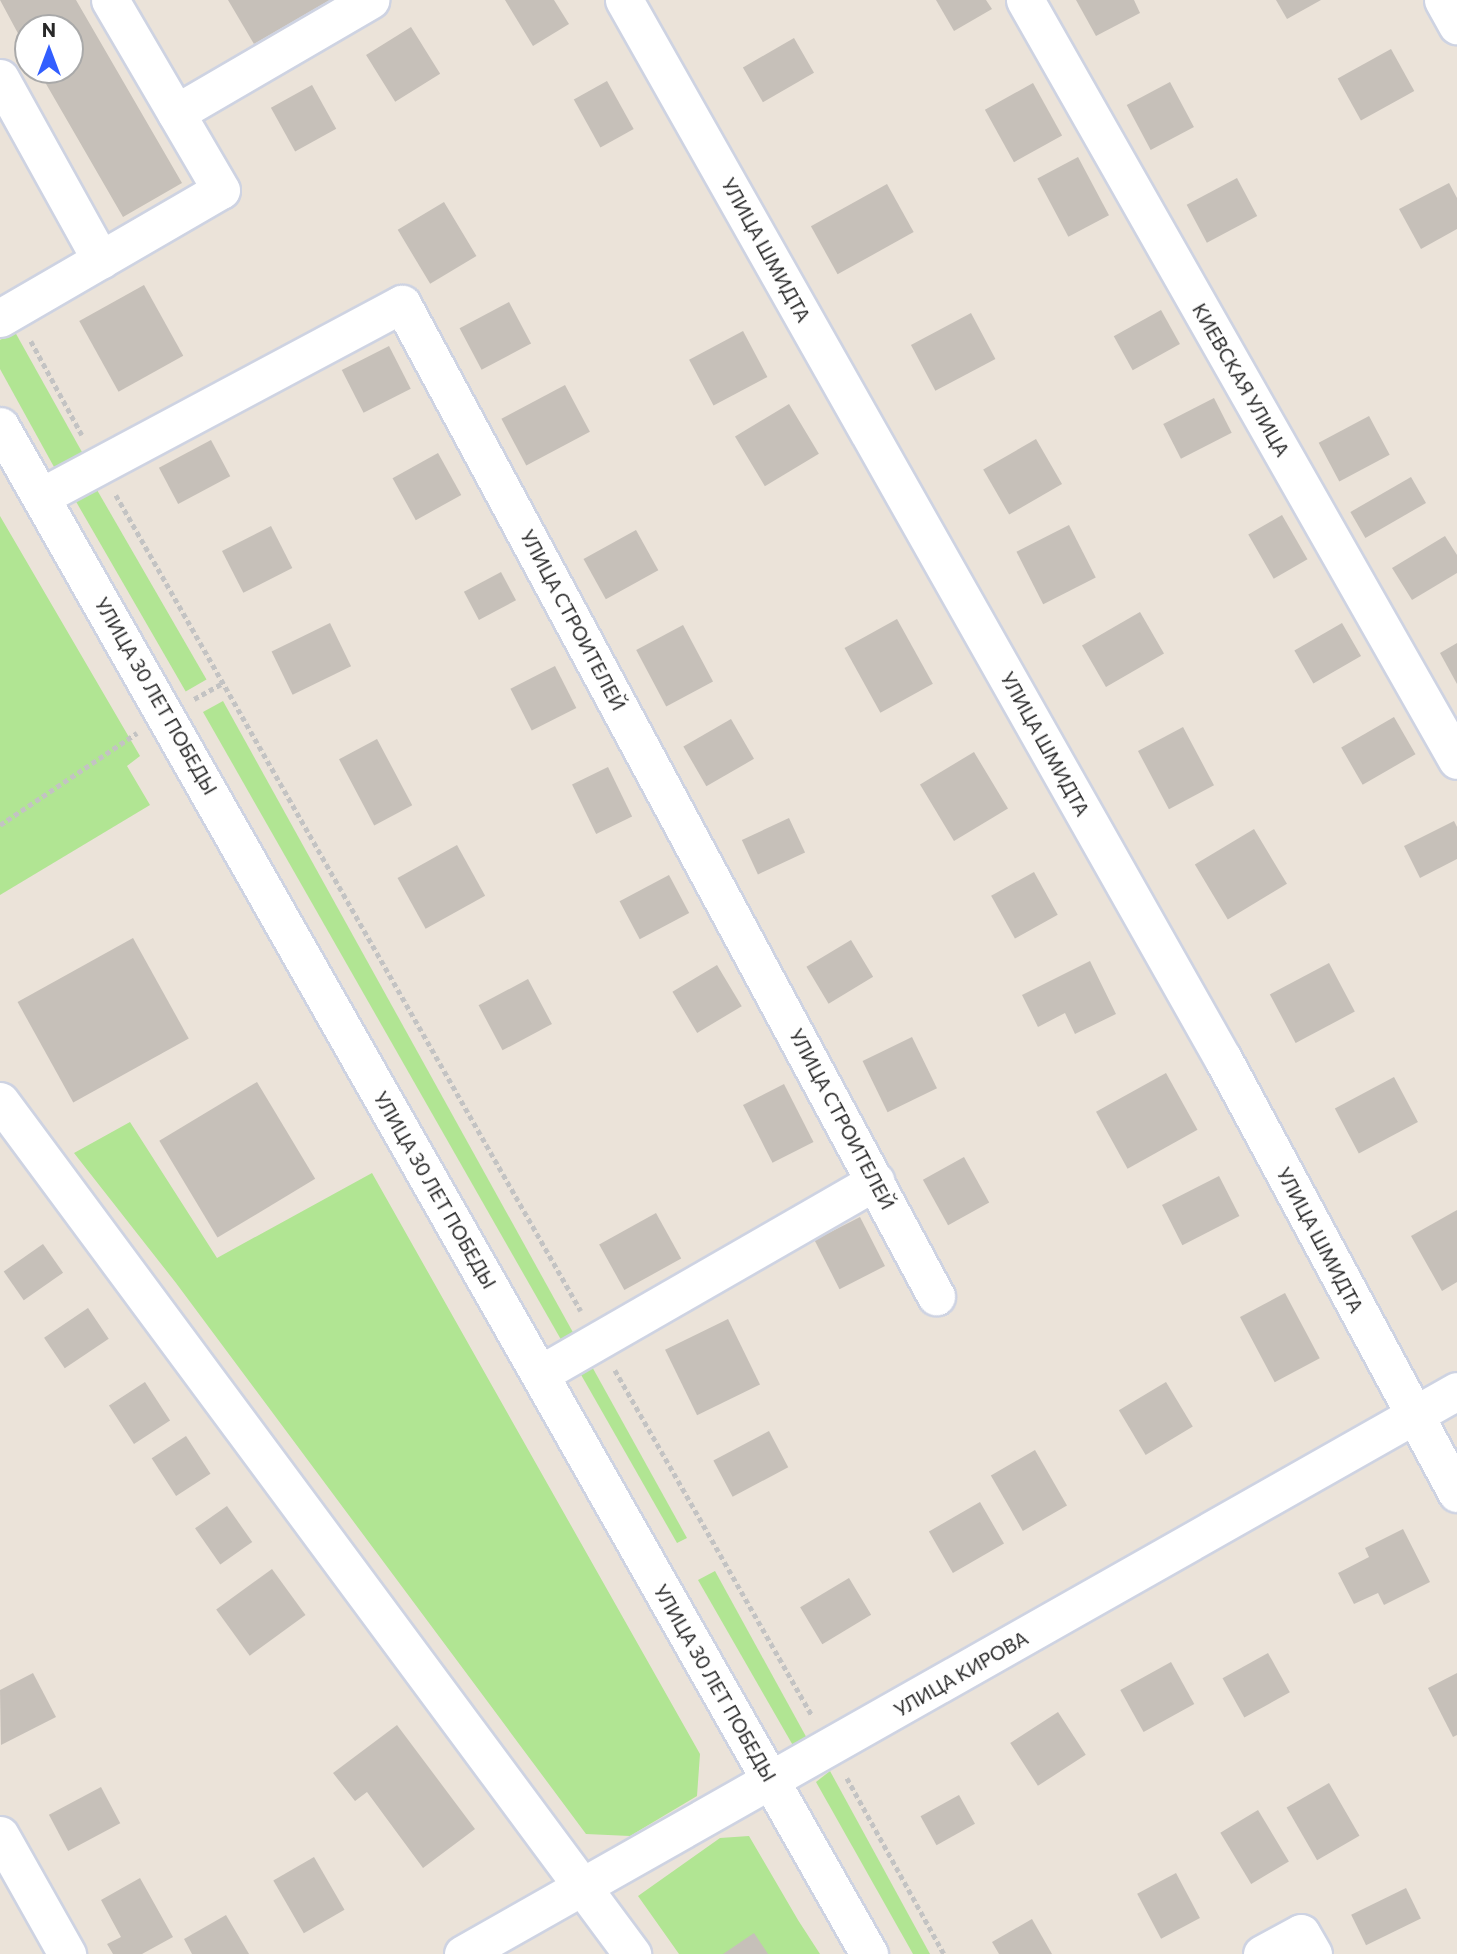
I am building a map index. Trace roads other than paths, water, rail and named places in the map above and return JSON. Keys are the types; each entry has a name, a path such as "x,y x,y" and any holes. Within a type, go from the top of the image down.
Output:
{"street":[{"path":"7,314 221,190 110,0"},
{"path":"176,113 370,0"},
{"name":"УЛИЦА ШМИДТА","path":"624,0 1216,1047 1457,1493"},
{"name":"КИЕВСКАЯ УЛИЦА","path":"1025,0 1457,760"},
{"path":"1443,0 1457,25"},
{"path":"0,78 101,260"},
{"name":"УЛИЦА СТРОИТЕЛЕЙ","path":"42,496 402,304 936,1296"},
{"name":"УЛИЦА 30 ЛЕТ ПОБЕДЫ","path":"0,426 869,1954"},
{"path":"0,1101 632,1954"},
{"path":"540,1374 875,1181"},
{"name":"УЛИЦА КИРОВА","path":"463,1954 831,1748 1457,1391"},
{"path":"0,1835 67,1954"},
{"path":"1262,1954 1301,1933 1313,1954"}]}
